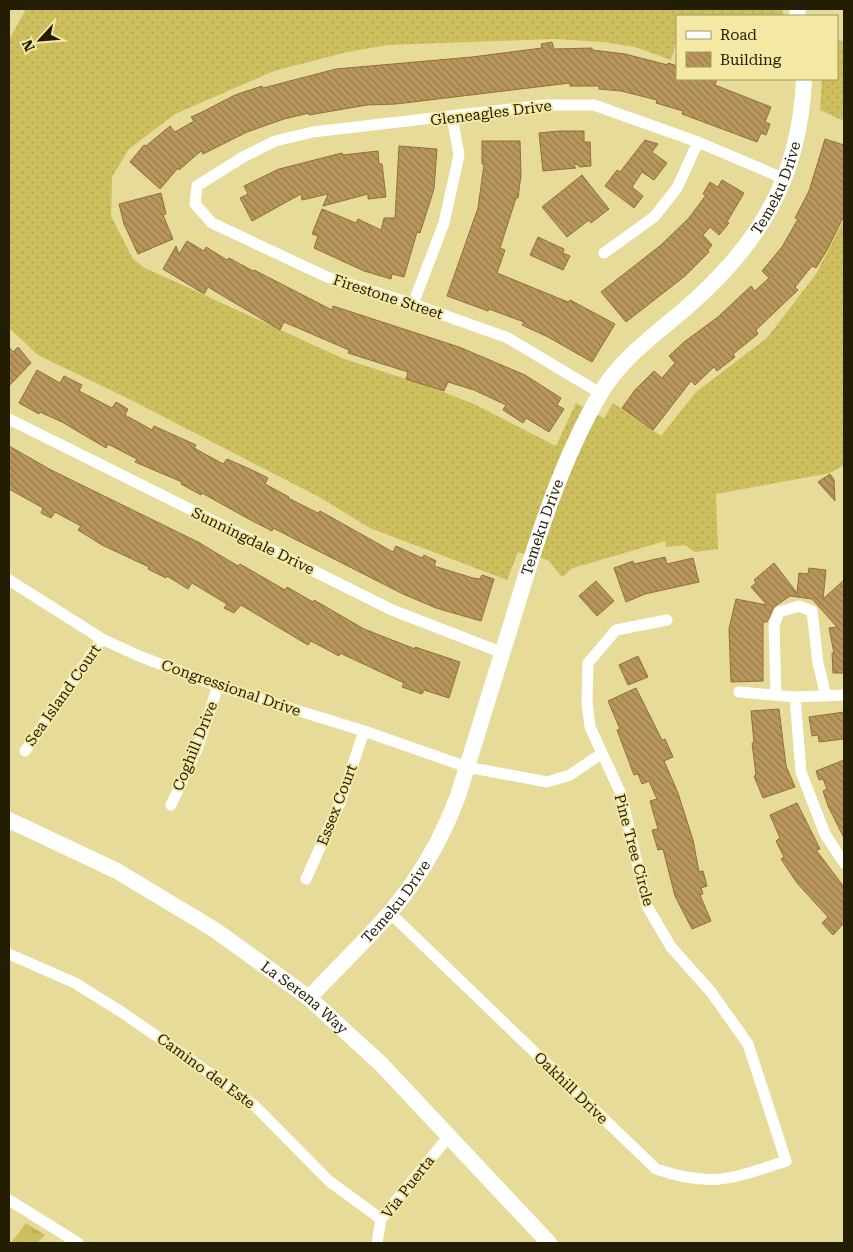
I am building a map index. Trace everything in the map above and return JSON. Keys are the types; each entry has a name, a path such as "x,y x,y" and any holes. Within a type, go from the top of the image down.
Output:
{"street":[{"name":"Temeku Drive","path":"309,998 412,885 436,846 448,823 467,767 533,552 580,432 600,393 615,373 649,338 720,276 757,234 785,179 799,131 803,107 804,80"},
{"name":"Gleneagles Drive","path":"197,186 243,157 275,142 312,132 544,105 594,105 698,142 785,179"},
{"path":"413,304 444,223 459,155 452,117"},
{"path":"604,253 654,216 677,188 698,142"},
{"name":"Firestone Street","path":"197,186 195,204 212,223 327,277 413,304 508,338 600,393"},
{"name":"Sunningdale Drive","path":"9,419 392,610 502,653"},
{"name":"Congressional Drive","path":"9,580 102,639 139,656 218,686 364,731 467,767 547,782 570,775 601,754"},
{"path":"776,695 774,625 779,612 799,606 812,611 818,662 826,696"},
{"name":"Pine Tree Circle","path":"667,620 616,630 588,663 587,702 590,727 621,794 647,906 671,947 711,992 748,1044 786,1161"},
{"name":"Sea Island Court","path":"25,750 102,639"},
{"name":"Coghill Drive","path":"171,805 198,747 218,686"},
{"path":"739,692 795,697 844,695"},
{"path":"795,697 801,772 825,834 844,863"},
{"name":"Essex Court","path":"306,879 340,804 364,731"},
{"name":"La Serena Way","path":"9,820 117,871 215,930 309,998 381,1064 549,1243"},
{"name":"Oakhill Drive","path":"389,912 656,1170 685,1179 715,1181 786,1161"},
{"name":"Camino del Este","path":"9,954 74,983 179,1051 255,1106 329,1181 381,1219"},
{"name":"Via Puerta","path":"377,1243 381,1219 448,1136"},
{"path":"9,1200 78,1243"}],"green space":[{"path":"26,9 782,9 783,15 676,15 676,42 671,60 635,47 603,42 554,39 388,45 347,52 274,71 175,114 129,149 112,177 111,216 133,259 143,267 344,359 425,385 474,404 556,446 576,403 604,418 613,403 661,436 696,392 767,338 816,274 844,220 844,465 830,473 716,494 718,549 695,552 685,545 666,547 665,541 573,568 562,577 548,560 518,552 507,580 370,528 319,497 131,400 38,355 9,328 9,40"},
{"path":"838,39 844,42 844,121 820,110 822,80 838,80"},
{"path":"26,1223 45,1235 37,1243 11,1243"}],"building":[{"path":"552,42 554,49 592,48 592,50 625,54 668,65 668,63 676,66 676,80 717,80 715,85 771,107 765,122 770,124 766,135 761,133 757,142 682,114 683,111 656,103 657,100 621,91 599,89 599,86 570,86 570,83 396,104 367,105 309,115 309,113 284,119 247,132 203,154 201,151 179,170 178,168 160,189 130,162 144,145 146,146 170,126 175,132 194,121 191,117 235,95 262,86 263,88 336,69 472,57 542,48 541,44"},
{"path":"584,131 584,142 590,142 591,166 580,167 576,164 574,166 576,168 543,171 539,133"},
{"path":"825,139 844,145 844,216 827,250 816,268 812,266 795,287 798,290 756,330 758,334 733,354 735,357 717,371 714,367 695,385 691,381 653,430 622,408 635,390 654,371 662,378 675,363 669,356 684,342 718,317 751,286 755,291 769,278 762,271 782,247 798,219 795,218 809,191"},
{"path":"645,140 658,144 652,152 667,163 654,180 642,172 632,187 643,196 634,208 605,186 617,170 620,172"},
{"path":"482,141 520,141 521,175 518,198 516,198 500,248 505,250 497,273 568,302 570,300 615,324 592,362 548,337 522,325 524,322 447,296 478,208 484,164 482,164"},
{"path":"399,146 437,149 434,189 420,233 417,232 404,277 392,274 391,279 364,271 314,248 318,236 312,234 322,209 356,223 358,219 381,230 384,218 395,218"},
{"path":"378,151 379,164 382,164 386,197 368,199 368,194 323,206 328,194 302,200 301,194 252,221 240,198 248,194 244,186 279,169 342,153 343,155"},
{"path":"582,175 609,209 591,223 589,220 567,237 542,207"},
{"path":"722,180 744,193 727,222 729,223 719,235 710,227 703,235 712,245 708,250 709,252 685,276 626,322 601,292 661,245 689,218 706,195 703,194 710,182 718,187"},
{"path":"161,193 166,214 163,215 173,239 138,254 124,224 119,204"},
{"path":"538,237 564,249 563,253 570,256 563,270 530,255"},
{"path":"187,241 204,251 206,247 227,260 229,258 332,310 333,306 459,347 525,375 561,398 557,405 564,409 549,432 526,418 523,423 503,410 506,405 474,390 448,382 444,391 406,379 408,372 348,353 349,350 284,322 280,330 208,287 204,294 163,269 176,246 179,254"},
{"path":"9,347 13,352 18,347 31,363 9,386"},
{"path":"37,370 60,383 64,376 82,385 79,391 112,408 116,402 128,409 125,415 152,430 154,426 196,445 194,448 223,464 227,459 268,478 265,484 288,498 318,513 320,511 393,552 396,546 422,558 424,555 436,561 434,566 473,578 480,579 482,575 494,579 481,621 436,608 403,594 273,528 272,531 202,493 201,495 181,484 182,482 135,462 137,459 108,444 106,448 62,422 40,412 39,414 19,403"},
{"path":"9,446 51,470 198,542 238,566 240,564 285,590 287,587 313,602 314,600 364,629 415,649 415,647 460,662 449,698 424,690 422,694 402,687 404,683 340,653 339,656 311,641 308,645 241,605 234,613 224,608 227,604 192,583 188,589 167,576 166,578 148,569 149,567 102,545 78,530 81,526 55,512 51,518 41,513 43,508 9,489"},
{"path":"830,474 834,480 835,501 818,482"},
{"path":"665,557 667,564 693,558 699,582 645,594 626,602 614,568 633,561 634,564"},
{"path":"774,563 797,593 799,573 808,574 809,568 826,570 823,599 844,580 844,673 833,673 832,653 834,653 829,628 837,627 812,599 790,596 774,607 767,622 763,622 763,681 731,682 729,629 736,599 767,605 751,587 756,583 754,580"},
{"path":"596,581 614,601 597,616 579,596"},
{"path":"638,656 648,677 628,685 619,665"},
{"path":"636,688 662,740 665,739 673,757 664,761 678,793 693,840 699,872 703,871 707,886 701,888 703,894 700,895 711,921 692,929 675,896 663,849 658,850 652,830 658,829 650,801 657,799 649,781 642,784 638,774 634,775 617,730 620,729 608,701"},
{"path":"779,709 786,766 795,787 763,798 754,776 756,775 751,711"},
{"path":"844,712 844,739 819,742 818,735 812,736 809,717"},
{"path":"844,760 844,838 828,806 823,791 827,789 823,779 819,780 816,771"},
{"path":"797,803 820,849 816,850 844,887 844,923 833,935 822,923 828,917 797,883 781,859 784,857 776,841 780,838 770,815"}]}
